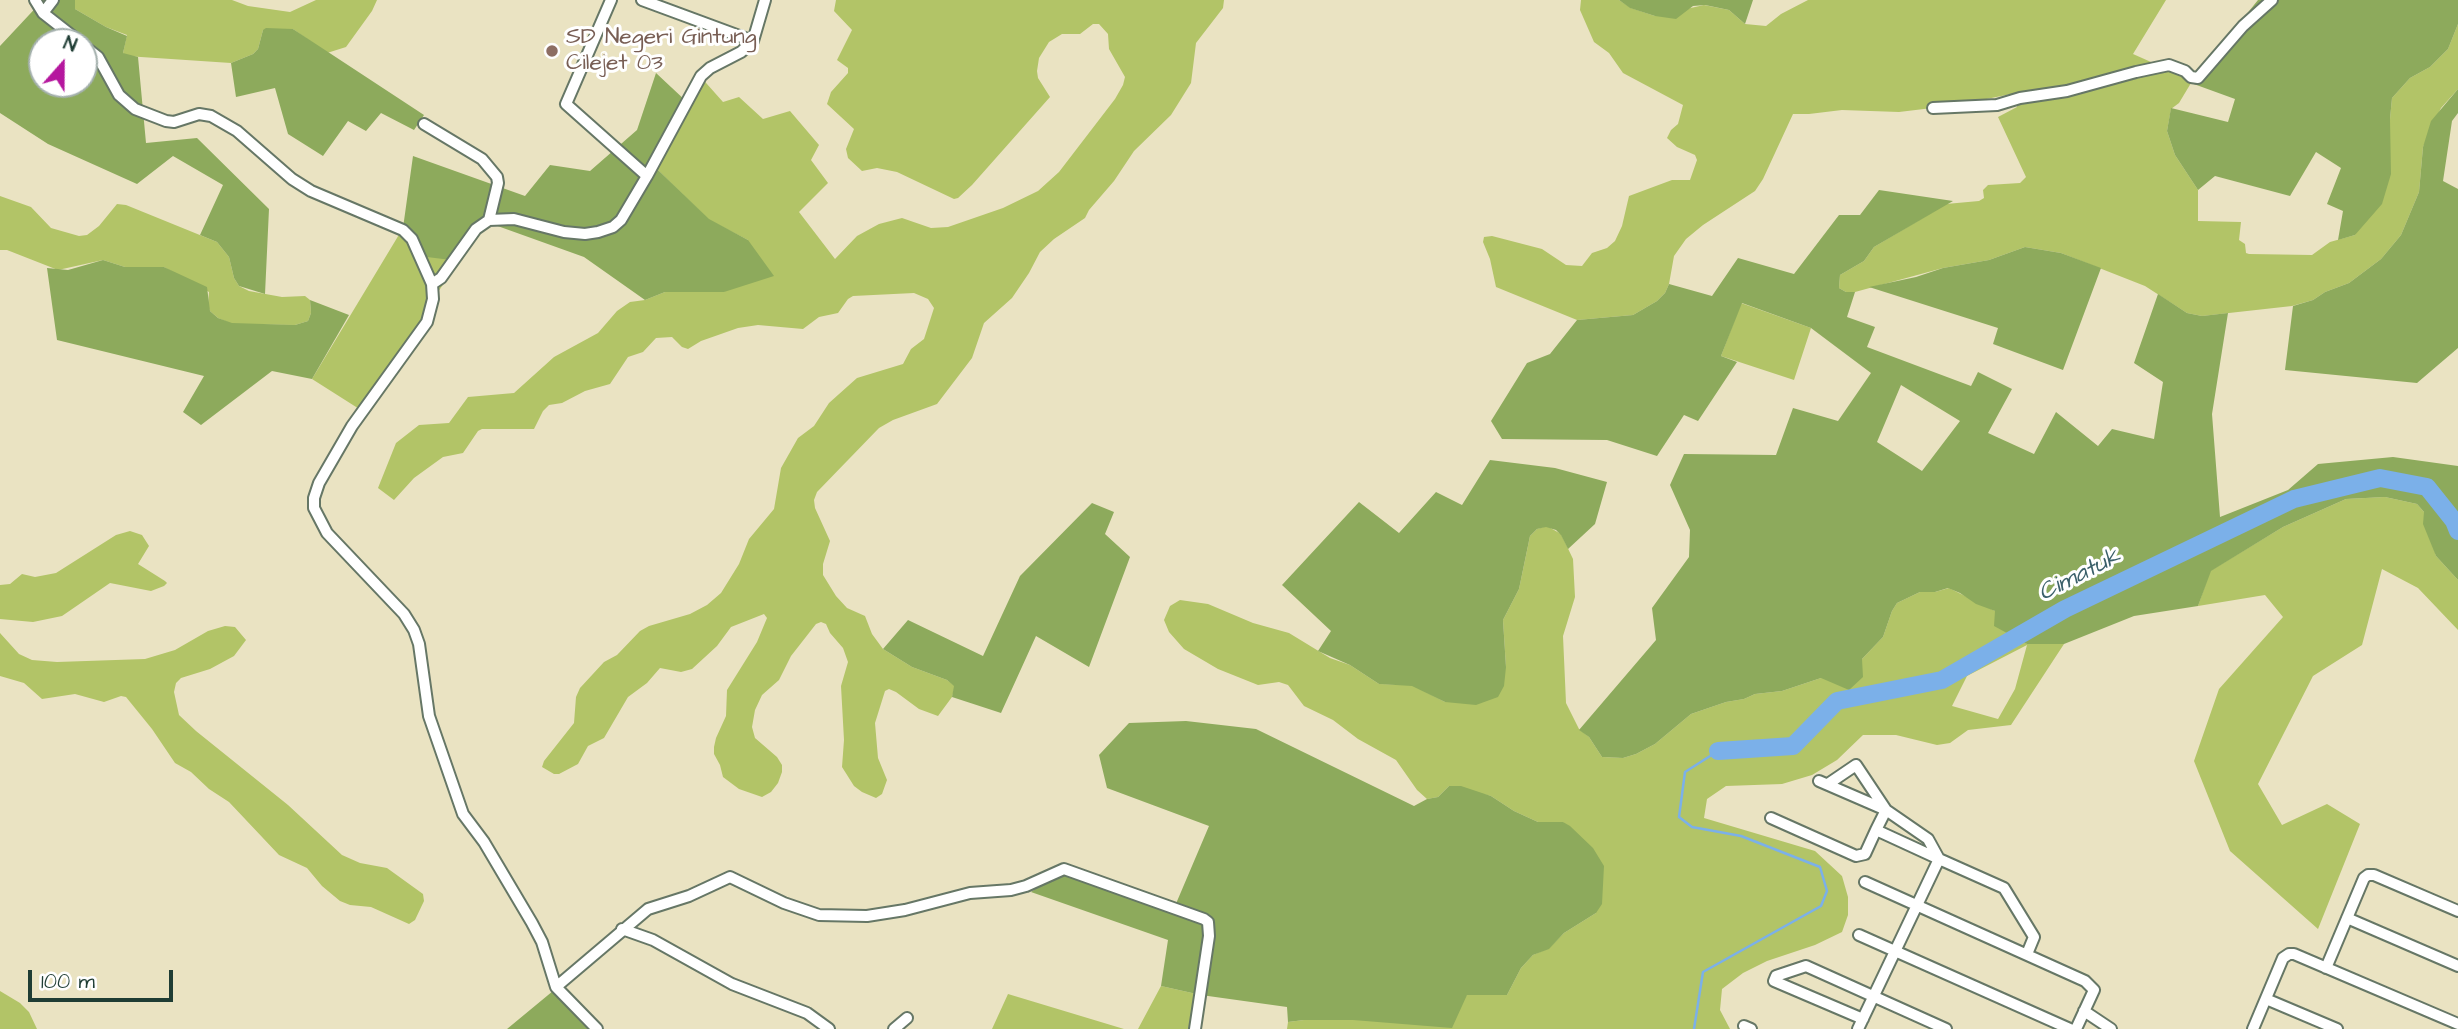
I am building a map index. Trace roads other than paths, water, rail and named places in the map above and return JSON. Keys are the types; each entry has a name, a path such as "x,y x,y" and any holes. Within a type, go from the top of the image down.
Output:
{"street":[{"path":"35,0 43,13 62,28"},
{"path":"43,13 53,0"},
{"path":"611,0 566,104 647,176"},
{"path":"642,0 753,41"},
{"path":"432,284 441,278 476,229 489,220 514,219 564,232 598,232 621,220 701,76 710,68 741,52 753,41 765,0"},
{"path":"1933,108 1997,105 2020,98 2067,91 2169,65 2198,78 2243,26 2272,0"},
{"path":"98,57 119,95 135,109 174,122 199,114 211,116 237,131 292,179 311,191 403,230 412,239 432,284 433,299 427,323 352,426 319,483 314,508 327,533 404,614 414,630 419,644 429,716 463,814 484,842 532,923 542,942 556,987 597,1029"},
{"path":"424,124 481,159 497,177 499,183 489,220"},
{"path":"1886,810 1856,765 1824,783 1886,810 1928,839 1939,859"},
{"path":"1771,818 1856,856 1865,855 1886,810"},
{"path":"1877,830 2004,888 2034,937 2026,954"},
{"path":"1939,859 1873,997 1860,1024 1774,981 1776,976 1805,966 1873,997 1946,1029"},
{"path":"556,987 648,909 689,897 730,877 783,903 819,915 867,916 905,910 970,892 1011,890 1064,869 1208,922 1209,936 1195,1029"},
{"path":"2326,968 2364,878 2368,875 2374,875 2458,911"},
{"path":"1866,882 2085,981 2094,990 2076,1029"},
{"path":"2347,918 2458,966"},
{"path":"622,929 653,940 732,984 807,1013 829,1029"},
{"path":"1859,935 2070,1029"},
{"path":"2253,1029 2288,954 2294,954 2458,1024"},
{"path":"2266,999 2337,1029"},
{"path":"2084,1011 2111,1029"},
{"path":"894,1029 907,1018"}],"waterway":[{"name":"Cimatuk","path":"1718,751 1793,746 1837,701 1942,680 2065,609 2294,499 2380,478 2427,487 2454,521 2458,531"},
{"path":"1694,1029 1703,972 1821,906 1827,891 1820,867 1741,836 1692,827 1679,817 1685,772 1718,751"}],"place":[{"name":"SD Negeri Gintung Cilejet 03","path":"552,51"}]}
